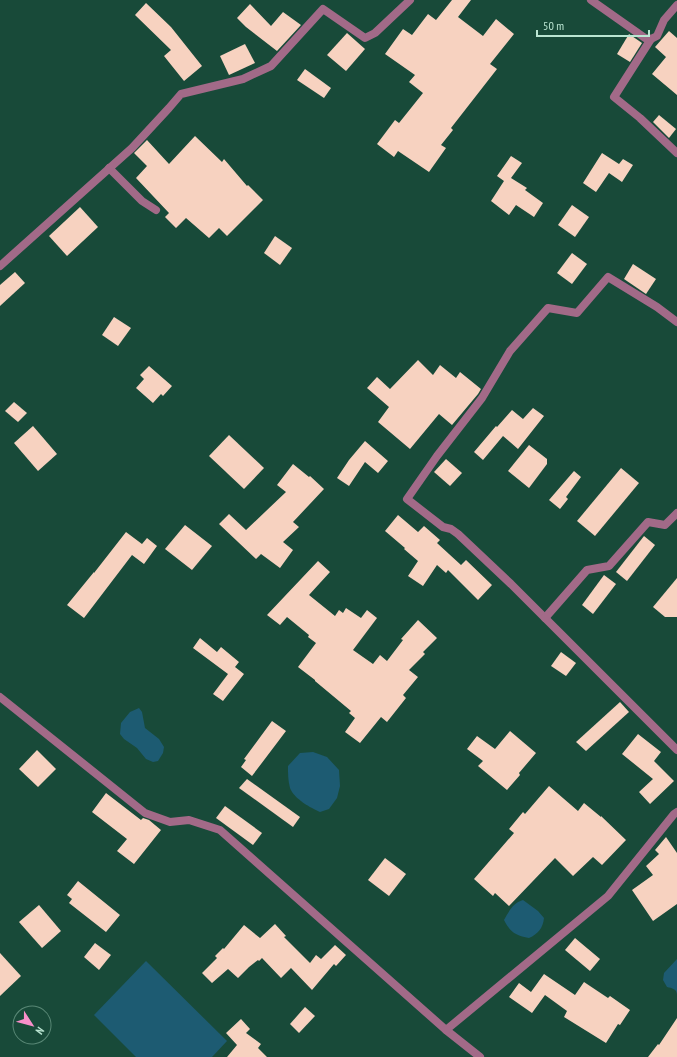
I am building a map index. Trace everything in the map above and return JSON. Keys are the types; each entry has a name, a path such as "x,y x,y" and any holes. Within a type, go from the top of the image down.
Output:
{"street":[{"path":"0,266 132,148 181,94 243,79 271,66 323,9 365,38 375,32 410,0"},
{"path":"591,0 645,38 651,39"},
{"path":"677,5 664,20 656,36 651,39 614,97 640,118 677,153"},
{"path":"109,168 142,201 156,210"},
{"path":"677,322 657,307 608,277 577,313 548,308 510,351 482,398 437,456 407,499 443,527 451,529 458,534 511,584 677,750"},
{"path":"544,618 587,570 609,566 648,522 666,525 677,513"},
{"path":"0,696 145,813 170,822 189,820 220,830 446,1030 480,1057"},
{"path":"446,1030 608,896 676,814"}],"water":[{"path":"139,708 142,712 145,728 159,739 164,747 163,753 158,761 153,762 146,759 137,748 124,739 120,734 121,723 130,712"},
{"path":"313,752 327,757 339,770 340,786 337,798 329,809 320,812 308,806 295,796 290,788 288,780 288,766 300,753"},
{"path":"523,900 538,911 544,918 540,930 529,938 514,933 504,920 514,905"},
{"path":"677,959 677,993 672,988 667,987 663,980 664,973"},
{"path":"146,961 227,1041 212,1057 136,1057 94,1015"}],"building":[{"path":"452,0 471,0 458,17 483,36 496,19 514,34 490,64 497,69 451,128 453,130 441,145 446,148 429,172 398,151 394,157 377,144 395,120 399,123 423,93 409,82 415,75 385,54 403,29 412,35 428,14 436,20"},
{"path":"146,3 171,27 202,66 184,81 164,56 171,50 135,15"},
{"path":"250,4 271,26 283,12 301,25 277,51 246,27 237,18"},
{"path":"669,31 677,38 677,95 652,74 666,57 655,47"},
{"path":"347,33 365,49 346,71 327,55"},
{"path":"629,34 642,43 630,62 617,54"},
{"path":"245,44 255,63 229,75 220,56"},
{"path":"305,69 331,88 324,98 297,80"},
{"path":"659,115 676,129 669,138 653,122"},
{"path":"195,136 222,162 224,159 247,186 248,185 263,200 227,236 219,228 209,238 186,218 176,228 165,217 169,213 136,178 147,166 134,153 147,140 169,164"},
{"path":"602,153 619,164 623,159 633,165 622,182 609,173 596,192 583,183"},
{"path":"511,156 522,163 511,178 527,188 525,190 543,203 534,217 516,205 509,215 491,201 504,181 497,176"},
{"path":"572,205 589,217 575,237 558,225"},
{"path":"80,207 98,227 67,256 49,236"},
{"path":"275,236 292,248 280,265 264,253"},
{"path":"572,253 587,264 572,284 557,273"},
{"path":"633,264 656,279 646,294 624,279"},
{"path":"15,272 25,283 0,306 0,285"},
{"path":"114,317 131,328 118,346 102,335"},
{"path":"418,360 433,375 440,365 456,378 460,372 481,389 452,425 439,414 410,449 378,422 389,407 367,388 377,377 390,389"},
{"path":"149,366 172,386 163,396 161,394 153,403 136,388 144,379 140,375"},
{"path":"14,402 27,413 18,422 5,411"},
{"path":"533,408 544,416 518,449 503,436 483,460 474,452 512,410 523,419"},
{"path":"33,426 57,454 38,471 14,443"},
{"path":"229,435 264,468 244,489 209,456"},
{"path":"365,441 388,461 378,473 365,462 349,486 337,478 349,460"},
{"path":"529,445 547,459 547,464 529,488 508,471"},
{"path":"446,459 462,473 450,486 434,472"},
{"path":"293,464 309,477 310,476 324,489 293,522 299,527 283,542 293,550 280,568 261,554 256,559 219,524 229,514 246,530 286,492 277,485"},
{"path":"621,468 639,483 595,536 577,521"},
{"path":"574,471 581,477 566,497 568,499 560,509 549,500"},
{"path":"398,515 418,532 424,526 440,540 437,543 461,565 466,560 492,585 478,600 448,570 446,573 437,565 423,586 408,576 418,561 385,531"},
{"path":"185,525 212,546 192,570 165,549"},
{"path":"126,532 142,544 147,538 157,546 144,564 132,555 84,618 67,605"},
{"path":"644,536 655,545 627,581 616,572"},
{"path":"318,561 330,572 309,595 335,616 339,610 343,613 346,608 361,618 367,610 377,618 353,650 373,664 380,655 387,661 403,640 401,639 418,620 437,638 423,652 425,654 409,670 418,677 403,695 406,698 387,722 381,717 360,743 345,732 355,718 349,713 351,711 298,667 316,643 308,637 309,635 287,617 280,625 267,615"},
{"path":"604,575 616,584 593,614 582,605"},
{"path":"677,578 677,617 665,617 653,607"},
{"path":"200,638 217,652 221,647 239,662 235,667 244,674 223,701 213,694 228,674 193,648"},
{"path":"561,652 576,663 566,676 551,666"},
{"path":"620,702 629,712 586,751 576,742"},
{"path":"272,721 286,731 252,776 241,767 246,760 244,759"},
{"path":"510,731 536,753 507,790 478,766 483,761 467,749 477,736 495,749"},
{"path":"638,734 661,752 654,761 674,781 650,804 639,792 653,779 622,754"},
{"path":"37,750 56,769 38,787 19,769"},
{"path":"247,779 300,817 293,827 239,788"},
{"path":"549,786 578,811 584,803 601,816 626,840 602,865 593,857 573,876 555,858 509,906 495,893 493,896 474,879 514,833 509,829 523,812 525,814"},
{"path":"106,793 141,820 143,818 149,820 161,830 134,864 117,851 127,839 92,812"},
{"path":"225,806 262,833 253,845 216,818"},
{"path":"666,837 677,853 677,904 653,921 632,890 653,875 646,866 659,854 655,850"},
{"path":"385,858 406,874 389,896 368,880"},
{"path":"78,881 120,915 106,932 69,903 72,899 67,895"},
{"path":"39,905 61,931 42,948 19,922"},
{"path":"275,924 286,936 284,937 310,963 316,955 321,959 335,945 346,955 336,966 334,964 312,990 291,968 281,978 262,958 249,967 238,978 228,969 212,983 202,973 217,958 215,956 223,948 224,949 244,925 260,938"},
{"path":"575,938 600,959 590,971 565,950"},
{"path":"95,943 111,955 99,970 84,957"},
{"path":"0,953 21,976 0,996"},
{"path":"544,974 575,995 584,982 608,998 610,996 630,1010 620,1025 618,1024 606,1043 564,1017 567,1011 545,995 532,1013 509,997 519,983 531,992"},
{"path":"305,1007 315,1016 299,1033 290,1024"},
{"path":"677,1018 677,1057 648,1057 658,1044 659,1045"},
{"path":"241,1019 250,1029 246,1033 261,1044 258,1048 267,1057 227,1057 237,1045 226,1033"}]}
